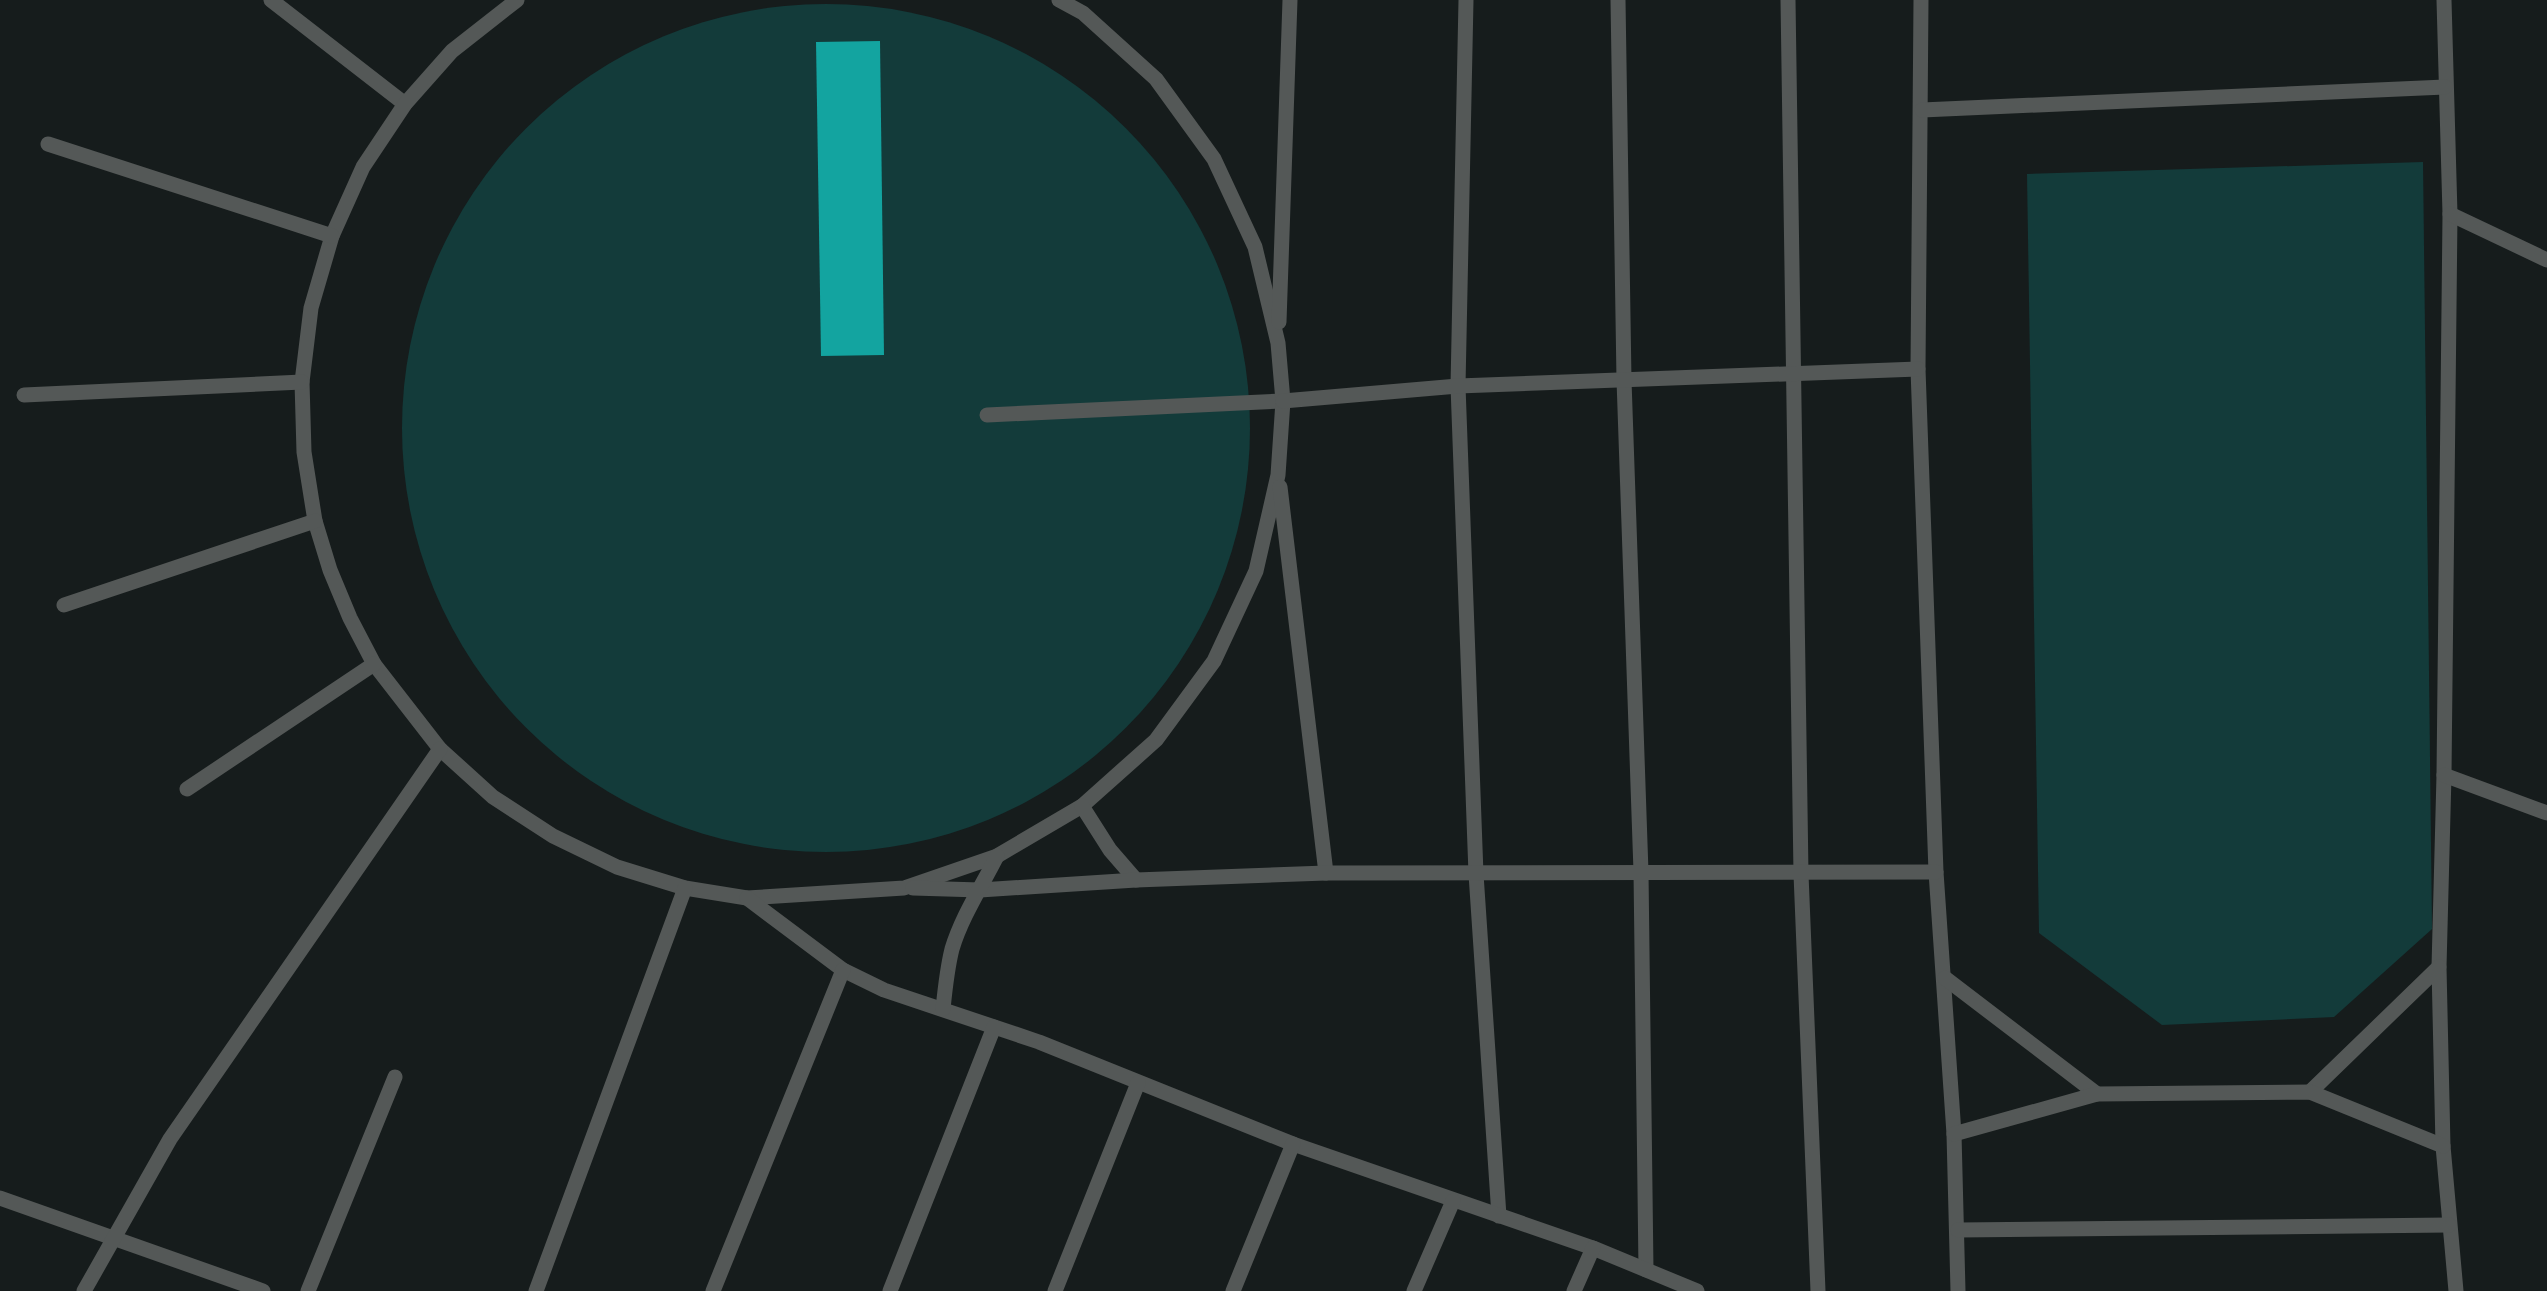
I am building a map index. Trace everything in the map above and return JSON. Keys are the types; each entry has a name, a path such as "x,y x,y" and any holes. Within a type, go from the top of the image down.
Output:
{"street":[{"path":"271,0 405,104"},
{"path":"1059,0 1085,7 1156,79 1214,159 1255,247 1278,343"},
{"path":"904,888 997,856 1083,806 1156,740 1214,661 1256,571 1278,475 1282,401 1278,343 1290,0"},
{"path":"1466,0 1458,386 1476,874 1499,1216"},
{"path":"1618,0 1624,380 1641,872 1646,1270"},
{"path":"1788,0 1801,874 1818,1291"},
{"path":"1921,0 1922,110 1918,369 1936,872 1954,1134 1958,1291"},
{"path":"2444,0 2450,214 2444,776 2439,967 2443,1146 2457,1291"},
{"path":"509,2 452,51 405,104 363,167 332,236 311,308 302,382 304,452 315,521 330,570 346,609 374,664 440,749 493,797 553,836 617,867 685,888 747,898 904,888 980,890 1136,880 1326,873 1936,872"},
{"path":"1922,110 2445,87"},
{"path":"48,144 332,236"},
{"path":"2450,214 2547,260"},
{"path":"987,415 1282,401 1458,386 1918,369"},
{"path":"24,396 302,382"},
{"path":"1278,475 1326,873"},
{"path":"64,605 315,521"},
{"path":"187,789 374,664"},
{"path":"84,1291 170,1139 440,749"},
{"path":"2444,776 2547,813"},
{"path":"1083,806 1110,850 1136,880"},
{"path":"943,1009 952,949 963,919 997,856"},
{"path":"536,1291 685,888"},
{"path":"747,898 843,970 884,990 1039,1042 1293,1143 1453,1201 1593,1248 1697,1291"},
{"path":"2310,1092 2439,967"},
{"path":"713,1291 843,970"},
{"path":"1945,978 2097,1094"},
{"path":"890,1291 994,1027"},
{"path":"308,1291 395,1077"},
{"path":"1055,1291 1138,1083"},
{"path":"1954,1134 2097,1094 2310,1092 2443,1146"},
{"path":"1233,1291 1293,1143"},
{"path":"0,1198 263,1291"},
{"path":"1414,1291 1453,1201"},
{"path":"1958,1230 2449,1226"},
{"path":"1575,1291 1593,1248"}],"shaded area":[{"path":"826,4 868,6 909,12 949,22 988,36 1026,54 1061,76 1095,100 1126,128 1154,159 1178,193 1200,228 1218,266 1232,305 1242,345 1248,386 1250,428 1248,470 1242,511 1232,551 1218,590 1200,628 1178,663 1154,697 1126,728 1095,756 1061,780 1026,802 988,820 949,834 909,844 868,850 826,852 784,850 743,844 703,834 664,820 626,802 591,780 557,756 526,728 498,697 474,663 452,628 434,590 420,551 410,511 404,470 402,428 404,386 410,345 420,305 434,266 452,228 474,193 498,159 526,128 557,100 591,76 626,54 664,36 703,22 743,12 784,6"},
{"path":"2423,162 2432,929 2334,1017 2162,1025 2039,933 2027,174"}],"building":[{"path":"880,41 884,355 821,356 816,42"}]}
